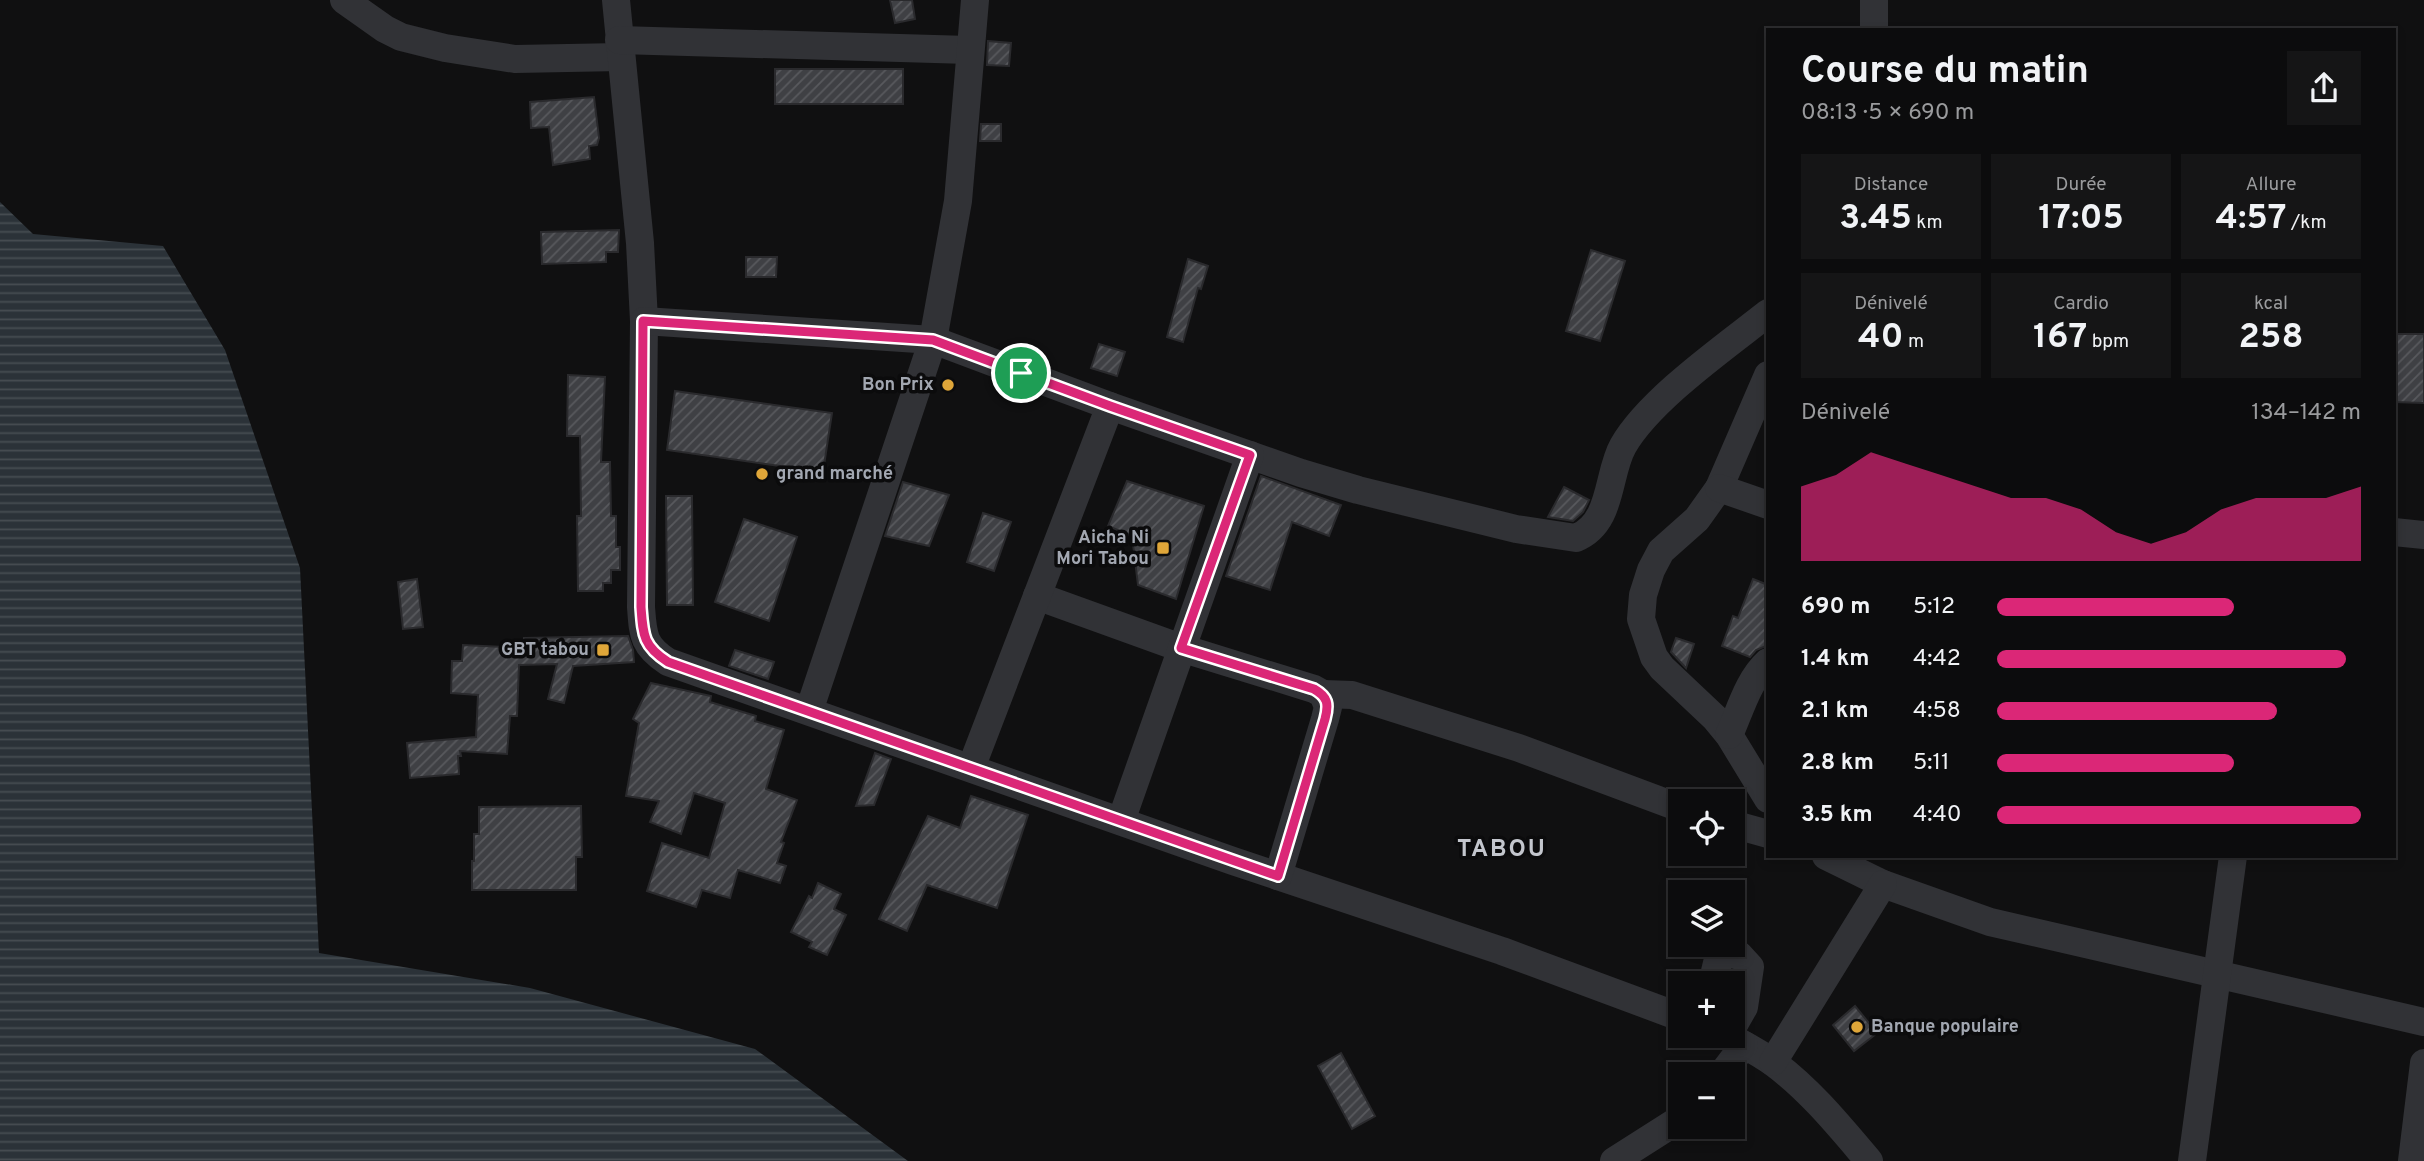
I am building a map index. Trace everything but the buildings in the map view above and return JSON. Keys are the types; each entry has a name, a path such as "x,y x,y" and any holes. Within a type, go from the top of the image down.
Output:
{"street":[{"path":"344,0 401,37 445,48 514,59 620,49 969,50"},
{"path":"616,0 640,243 643,321 641,607 646,640 653,653 668,662 1278,876 1502,951 1668,1013"},
{"path":"809,711 933,340 946,279 957,201 975,0"},
{"path":"1874,0 1874,28"},
{"path":"643,321 933,340 1110,406 1359,490 1516,528 1576,538 1585,534 1595,523 1606,502 1622,448 1639,423 1674,390 1766,315"},
{"path":"1766,380 1719,488 1697,519 1661,551 1651,570 1643,595 1641,618 1654,657 1729,734 1766,796"},
{"path":"971,768 1110,406"},
{"path":"1121,821 1250,455"},
{"path":"1719,488 1766,504"},
{"path":"2396,532 2424,535"},
{"path":"1037,596 1181,648 1323,694 1352,695 1506,744 1668,804"},
{"path":"1729,734 1751,685 1766,664"},
{"path":"1278,876 1328,707 1323,694"},
{"path":"1745,828 1766,833"},
{"path":"1830,858 1883,884 1990,922 2424,1022"},
{"path":"2192,1161 2233,858"},
{"path":"1773,1062 1883,884"},
{"path":"1715,971 1717,963 1726,954 1739,955 1750,967 1745,1000"},
{"path":"1745,1044 1799,1083 1869,1161"},
{"path":"2412,1161 2424,1063"},
{"path":"1614,1161 1668,1127"}],"shaded area":[{"path":"0,202 33,234 163,246 225,350 300,568 319,953 530,988 755,1049 908,1161 0,1161"}],"place":[{"name":"Bon Prix","path":"948,385"},
{"name":"grand marché","path":"762,474"},
{"name":"Aicha Ni Mori Tabou","path":"1163,548"},
{"name":"GBT tabou","path":"603,650"},
{"name":"Banque populaire","path":"1857,1027"}],"district":[{"name":"TABOU","path":"1502,850"}],"route":[{"path":"643,321 933,340 1021,373 1250,455 1181,648 1314,689 1327,700 1325,719 1278,876 668,662 653,653 646,640 641,607 643,321"}]}
